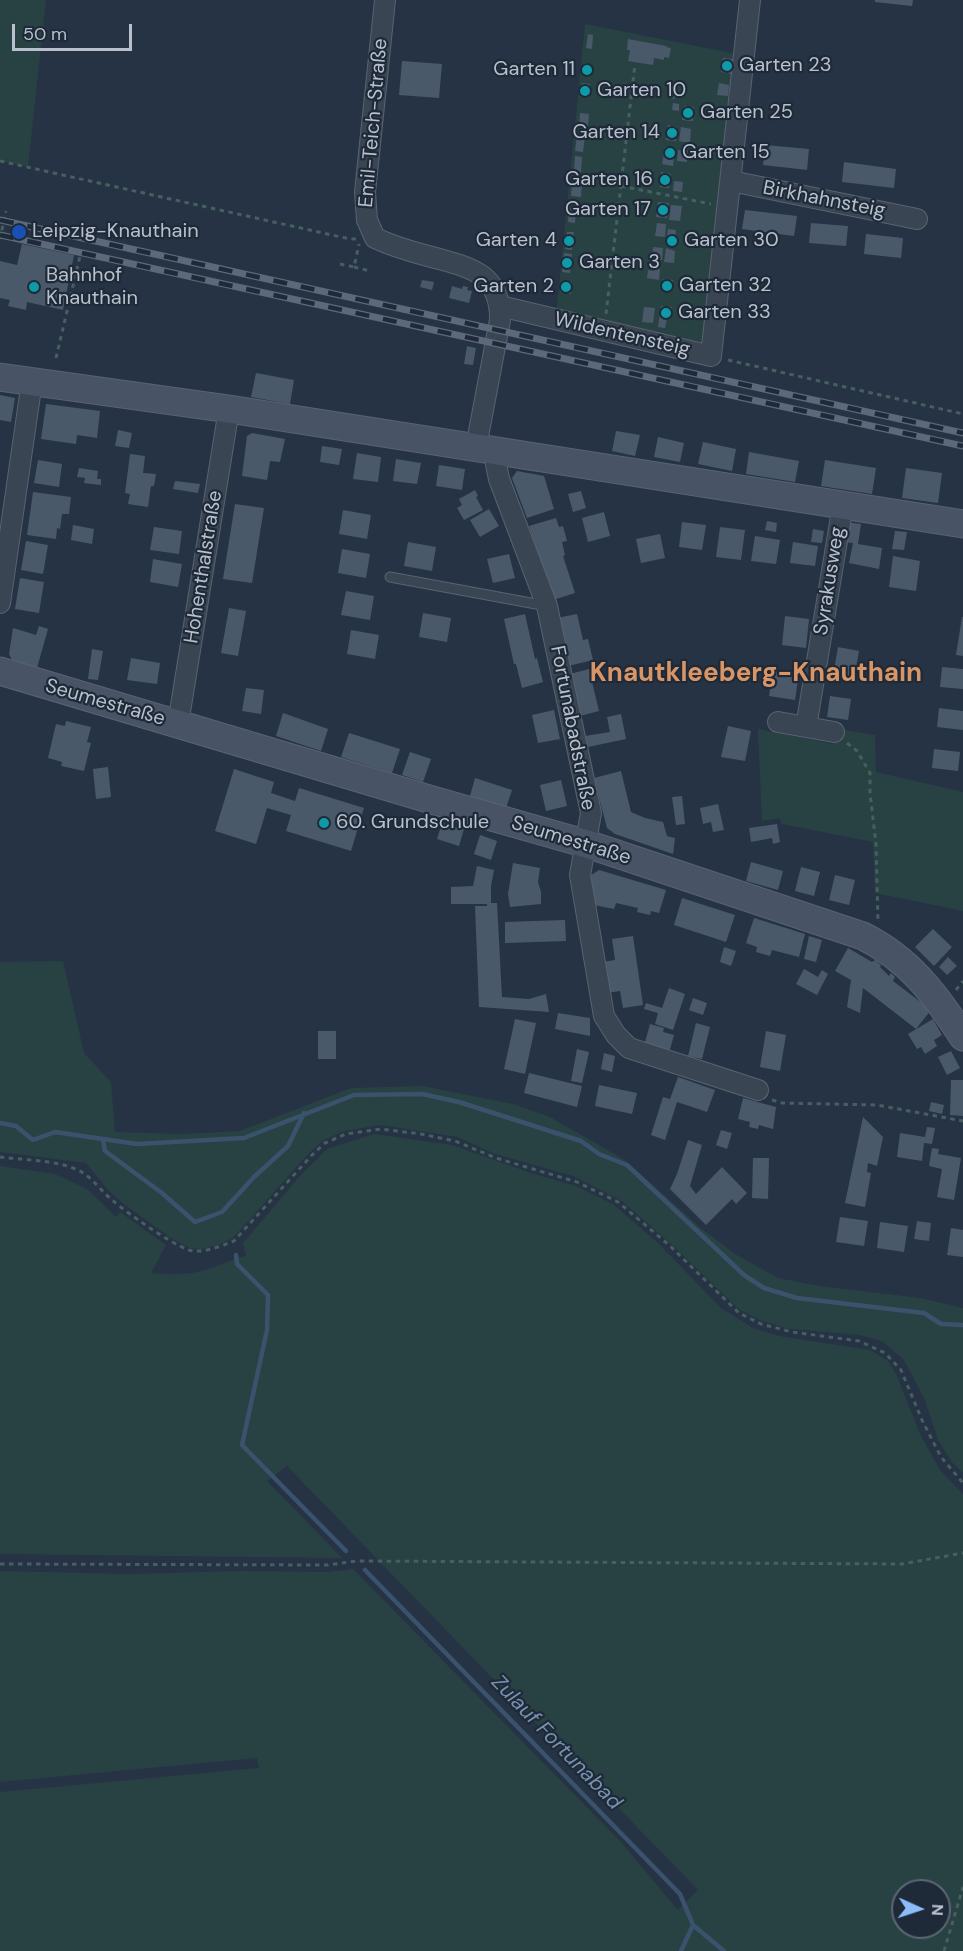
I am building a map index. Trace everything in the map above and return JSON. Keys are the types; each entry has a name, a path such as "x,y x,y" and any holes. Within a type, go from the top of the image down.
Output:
{"street":[{"name":"Emil-Teich-Straße","path":"385,0 365,192 367,220 375,238 399,249 472,268 488,280 497,294 500,306"},
{"name":"Wildentensteig","path":"500,306 711,356 750,0"},
{"name":"Birkhahnsteig","path":"731,181 917,219"},
{"path":"487,449 500,306"},
{"path":"0,377 229,409 963,524"},
{"path":"0,603 32,381"},
{"name":"Hohenthalstraße","path":"178,724 229,409"},
{"name":"Fortunabadstraße","path":"487,449 496,464 499,479 547,606 591,813 580,875 604,1016 616,1035 629,1048 758,1090"},
{"name":"Syrakusweg","path":"806,728 843,505"},
{"name":"Seumestraße","path":"0,672 586,844 815,918 886,947 904,962 942,1005 963,1038"},
{"path":"778,722 834,732"}],"lane":[{"path":"390,577 547,606"}],"path":[{"path":"605,331 635,64"},
{"path":"0,161 350,239 360,239 354,267"},
{"path":"621,186 728,207"},
{"path":"0,238 6,211"},
{"path":"57,358 80,256"},
{"path":"340,264 370,271"},
{"path":"711,356 963,414"},
{"path":"834,732 857,751 870,772 876,844 879,930 877,943"},
{"path":"758,1090 765,1098 782,1103 877,1105 963,1121"},
{"path":"0,1157 73,1167 92,1178 111,1199 170,1240 190,1250 202,1251 234,1241 312,1155 325,1143 346,1134 381,1129 455,1141 496,1158 577,1182 618,1202 669,1245 739,1313 762,1324 792,1332 859,1341 885,1353 901,1370 921,1420 941,1457 963,1483"},
{"path":"0,1564 328,1564 356,1561 902,1564 963,1553"},
{"path":"944,1951 963,1887"}],"green space":[{"path":"0,0 46,0 28,167 0,161"},
{"path":"585,24 737,54 707,348 556,316"},
{"path":"758,729 833,744 839,729 875,735 876,772 963,792 963,911 875,893 873,842 782,824 779,818 762,821"},
{"path":"63,961 84,1053 111,1082 115,1132 182,1134 240,1131 351,1088 422,1086 513,1104 550,1117 625,1160 702,1229 735,1254 778,1278 819,1286 920,1298 963,1308 963,1473 951,1461 938,1440 925,1400 904,1360 882,1341 860,1335 790,1329 762,1321 740,1310 622,1201 573,1176 495,1154 458,1137 381,1125 344,1131 324,1140 309,1153 233,1238 216,1246 201,1249 190,1248 171,1238 125,1205 108,1190 86,1163 0,1152 0,962"},
{"path":"374,1134 452,1145 576,1186 613,1204 657,1242 721,1308 753,1328 779,1336 870,1350 887,1360 896,1374 921,1436 940,1470 963,1494 963,1951 0,1951 0,1792 259,1768 257,1758 0,1782 0,1571 129,1574 241,1571 329,1572 353,1569 620,1841 678,1910 698,1890 287,1466 267,1481 342,1558 0,1554 0,1166 55,1174 87,1189 116,1217 120,1212 166,1245 151,1273 164,1274 192,1273 246,1256 243,1243 299,1177 327,1149"}],"building":[{"path":"875,0 913,0 912,6 875,2"},
{"path":"588,34 593,35 592,49 586,48"},
{"path":"628,39 671,48 669,58 664,57 664,60 654,58 653,65 628,61 630,50 627,50"},
{"name":"Garten 23","path":"723,58 733,59 731,74 721,72"},
{"path":"402,61 442,64 439,98 399,95"},
{"name":"Garten 11","path":"584,63 591,64 590,77 583,76"},
{"name":"Garten 10","path":"582,83 590,84 588,98 580,97"},
{"path":"719,83 729,85 728,96 717,95"},
{"path":"673,103 679,104 679,111 672,110"},
{"name":"Garten 25","path":"684,106 694,107 693,121 682,120"},
{"path":"580,113 589,114 588,127 579,126"},
{"name":"Garten 14","path":"668,125 677,127 676,141 666,140"},
{"path":"681,127 691,129 690,143 679,141"},
{"path":"577,135 585,136 583,152 575,151"},
{"path":"765,145 809,149 807,170 763,165"},
{"name":"Garten 15","path":"665,147 675,149 673,166 662,164"},
{"path":"678,150 688,151 687,162 677,161"},
{"path":"575,156 582,157 581,172 574,172"},
{"path":"844,162 896,169 894,188 842,182"},
{"name":"Garten 16","path":"661,172 671,174 669,188 660,187"},
{"path":"674,181 683,182 682,192 673,191"},
{"path":"572,182 582,183 581,197 571,196"},
{"name":"Garten 17","path":"658,202 669,203 667,218 656,217"},
{"path":"671,205 682,206 680,221 669,220"},
{"path":"569,208 576,209 575,223 568,222"},
{"path":"745,210 797,216 794,236 742,229"},
{"path":"657,223 666,224 665,237 655,236"},
{"path":"811,223 848,226 846,246 809,243"},
{"name":"Garten 30","path":"668,229 676,230 677,246 666,244"},
{"name":"Garten 4","path":"567,232 574,232 572,250 565,249"},
{"path":"866,234 903,238 901,258 864,254"},
{"name":"Bahnhof Knauthain","path":"22,244 74,255 63,310 27,302 26,310 8,306 10,300 0,298 0,261 17,265"},
{"path":"653,247 663,248 662,260 652,259"},
{"path":"666,248 675,251 674,263 664,262"},
{"name":"Garten 3","path":"564,253 572,254 570,273 562,272"},
{"path":"654,269 660,269 659,280 647,278 648,270 654,271"},
{"name":"Garten 32","path":"663,279 673,280 671,292 662,291"},
{"path":"422,280 434,282 432,290 420,287"},
{"name":"Garten 2","path":"562,281 572,282 571,294 560,292"},
{"path":"452,286 462,289 463,286 468,287 467,290 472,291 469,303 449,298"},
{"name":"Garten 33","path":"661,306 672,307 670,319 667,318 665,328 658,327"},
{"path":"644,307 655,308 653,323 642,322"},
{"path":"467,346 476,348 473,365 464,364"},
{"path":"256,373 294,380 290,404 251,397"},
{"path":"0,395 15,398 11,422 0,420"},
{"path":"46,404 100,411 97,438 77,435 76,444 41,439"},
{"path":"118,430 132,433 129,448 115,446"},
{"path":"616,431 640,435 635,456 612,451"},
{"path":"252,433 285,439 280,462 270,461 267,480 242,476 247,436"},
{"path":"658,437 684,443 680,462 654,457"},
{"path":"703,442 736,449 732,471 698,464"},
{"path":"322,446 342,449 339,465 320,462"},
{"path":"749,452 799,461 795,482 746,474"},
{"path":"357,453 381,457 378,482 353,479"},
{"path":"130,454 145,456 143,473 156,474 154,486 151,486 148,507 128,504 130,494 125,493"},
{"path":"396,459 421,463 417,484 393,481"},
{"path":"38,460 62,464 59,487 34,483"},
{"path":"825,460 876,468 872,494 821,486"},
{"path":"439,465 465,469 462,490 436,486"},
{"path":"79,468 98,471 97,479 101,479 101,485 84,483 85,478 77,477"},
{"path":"906,468 942,473 938,503 902,498"},
{"path":"517,471 544,476 554,509 527,518 512,478"},
{"path":"175,481 200,484 198,493 173,489"},
{"path":"475,490 483,510 464,520 457,508 462,505 459,499"},
{"path":"581,491 586,508 573,512 568,494"},
{"path":"33,492 71,497 69,514 62,514 56,539 27,535"},
{"path":"235,504 264,508 252,583 223,579"},
{"path":"489,509 499,526 480,537 470,520"},
{"path":"343,510 371,515 367,539 339,534"},
{"path":"604,512 610,536 588,542 582,518"},
{"path":"556,518 559,527 563,526 567,541 562,542 565,555 563,556 575,593 553,600 529,526"},
{"path":"767,521 777,523 776,532 765,530"},
{"path":"682,522 706,525 702,550 679,547"},
{"path":"845,522 861,524 858,544 882,548 879,569 849,563 853,543 843,542"},
{"path":"73,525 94,529 92,544 71,540"},
{"path":"154,527 182,531 179,554 150,550"},
{"path":"720,527 745,530 741,560 716,557"},
{"path":"813,529 824,531 822,543 811,542"},
{"path":"895,531 907,532 904,550 892,549"},
{"path":"660,534 665,558 641,563 636,539"},
{"path":"755,536 780,540 776,564 751,561"},
{"path":"26,541 48,545 43,574 21,570"},
{"path":"408,542 436,547 432,571 404,566"},
{"path":"793,542 818,546 815,566 790,563"},
{"path":"342,549 370,554 366,578 338,573"},
{"path":"509,554 515,578 493,583 487,559"},
{"path":"893,556 920,561 916,591 889,587"},
{"path":"153,559 182,564 178,587 150,582"},
{"path":"20,578 44,582 39,613 15,609"},
{"path":"346,591 374,596 370,620 341,615"},
{"path":"229,608 246,611 238,656 221,653"},
{"path":"423,613 451,618 447,642 419,637"},
{"path":"525,614 535,659 537,658 543,682 522,688 504,619"},
{"path":"577,614 583,640 588,639 593,660 568,666 557,618"},
{"path":"785,616 809,619 806,648 782,645"},
{"path":"963,617 963,656 956,655"},
{"path":"39,626 48,629 37,668 12,660 9,654 13,628 36,635"},
{"path":"351,630 379,635 375,659 347,654"},
{"path":"838,647 859,651 854,679 833,676"},
{"path":"92,649 103,651 98,680 88,679"},
{"path":"131,658 160,663 157,684 127,680"},
{"path":"942,667 963,669 963,689 940,687"},
{"path":"589,669 599,711 580,716 570,674"},
{"path":"773,669 799,673 795,700 769,696"},
{"path":"246,688 264,690 261,714 242,711"},
{"path":"830,696 851,699 848,720 827,717"},
{"path":"939,708 963,711 963,730 937,727"},
{"path":"554,710 560,739 538,743 532,715"},
{"path":"283,713 328,729 321,751 276,736"},
{"path":"621,714 626,739 588,747 585,736 610,732 607,717"},
{"path":"66,721 91,727 87,742 91,743 84,771 61,766 62,762 48,758 56,724 65,726"},
{"path":"728,726 751,731 745,761 721,757"},
{"path":"349,733 400,749 392,773 341,757"},
{"path":"934,749 960,752 958,771 932,768"},
{"path":"410,752 431,759 423,782 402,775"},
{"path":"108,767 111,797 96,799 93,769"},
{"path":"234,769 274,782 271,793 295,801 299,788 364,808 351,851 286,831 291,815 267,808 256,844 215,831"},
{"path":"621,771 631,812 663,822 667,836 675,838 673,854 615,834 607,828 594,778"},
{"path":"475,778 512,790 506,808 470,796"},
{"path":"561,780 567,806 546,811 540,785"},
{"path":"682,796 685,824 676,825 672,797"},
{"path":"718,804 724,830 713,832 711,822 703,824 700,808"},
{"path":"442,823 464,829 459,846 437,839"},
{"path":"777,824 780,842 773,844 772,838 751,842 749,828"},
{"path":"480,835 497,841 491,860 474,854"},
{"path":"751,862 783,871 778,890 746,881"},
{"path":"513,863 540,868 538,882 541,904 510,907 508,894"},
{"path":"477,866 494,870 491,903 497,903 502,997 529,999 546,994 549,1012 479,1007 475,906 487,906 487,904 451,904 451,887 473,886"},
{"path":"801,867 820,872 814,896 795,891"},
{"path":"599,870 666,890 659,913 651,911 650,915 637,912 638,908 616,903 614,909 594,905 588,877"},
{"path":"835,875 855,880 849,905 829,900"},
{"path":"682,898 735,915 726,942 674,925"},
{"path":"754,918 805,934 799,957 772,950 770,956 756,952 757,947 746,943"},
{"path":"565,920 566,941 505,943 505,922"},
{"path":"933,929 952,947 934,966 915,947"},
{"path":"633,936 643,1005 623,1008 620,991 607,993 603,962 615,960 612,939"},
{"path":"809,936 822,940 816,962 804,959"},
{"path":"724,947 736,951 731,966 720,962"},
{"path":"848,948 872,962 875,960 889,976 891,973 895,977 893,981 931,1010 916,1029 863,988 860,1013 847,1007 851,980 835,971"},
{"path":"948,957 957,966 947,975 939,967"},
{"path":"804,969 818,977 822,970 828,974 817,995 796,984"},
{"path":"669,988 685,994 673,1030 655,1024 658,1013 644,1009 646,1003 662,1008"},
{"path":"693,998 707,1003 703,1015 689,1010"},
{"path":"558,1013 590,1018 590,1036 555,1029"},
{"path":"515,1019 536,1023 525,1074 504,1069"},
{"path":"933,1019 942,1035 934,1040 937,1046 925,1054 921,1047 917,1049 908,1034"},
{"path":"696,1023 710,1027 702,1059 688,1056"},
{"path":"650,1024 664,1028 663,1032 674,1035 669,1053 644,1046"},
{"path":"318,1031 336,1031 336,1059 318,1059"},
{"path":"766,1031 786,1035 780,1071 760,1067"},
{"path":"577,1049 589,1052 582,1083 571,1081"},
{"path":"951,1051 960,1068 947,1075 938,1057"},
{"path":"604,1053 615,1056 612,1072 601,1069"},
{"path":"529,1073 582,1086 577,1107 524,1093"},
{"path":"678,1077 715,1090 707,1112 677,1102 665,1140 651,1135 663,1097 670,1099"},
{"path":"951,1080 963,1080 963,1116 950,1115"},
{"path":"599,1085 637,1093 632,1114 595,1106"},
{"path":"743,1098 776,1107 773,1129 759,1125 758,1129 749,1127 750,1122 738,1119"},
{"path":"931,1102 944,1105 942,1114 929,1111"},
{"path":"863,1117 883,1137 877,1166 868,1163 867,1172 871,1173 865,1207 845,1203"},
{"path":"927,1127 935,1128 932,1144 924,1143 922,1161 897,1157 900,1133 925,1137"},
{"path":"721,1130 732,1133 727,1149 716,1145"},
{"path":"688,1140 702,1145 690,1186 696,1194 722,1167 747,1193 736,1204 732,1199 706,1225 670,1189"},
{"path":"932,1148 939,1149 938,1154 961,1158 954,1200 937,1197 942,1169 929,1166"},
{"path":"753,1158 769,1158 768,1199 752,1198"},
{"path":"840,1217 868,1221 864,1246 836,1242"},
{"path":"917,1221 931,1223 929,1241 914,1239"},
{"path":"880,1222 908,1226 904,1252 877,1248"},
{"path":"951,1228 963,1230 963,1257 947,1255"}],"waterway":[{"path":"0,1123 16,1126 33,1140 55,1132 137,1144 244,1138 354,1095 422,1094 459,1102 581,1141 599,1154 627,1165 744,1275 764,1288 797,1298 924,1313 941,1324 963,1325"},
{"path":"103,1140 105,1151 162,1193 195,1222 222,1212 254,1177 288,1146 304,1113"},
{"name":"Zulauf Fortunabad","path":"236,1255 237,1264 268,1295 267,1330 242,1445 346,1551"},
{"name":"Zulauf Fortunabad","path":"365,1570 680,1894 693,1925 681,1951"},
{"path":"693,1925 724,1951"}],"railway":[{"path":"0,220 963,433"},
{"path":"0,235 963,446"}],"place":[{"name":"Garten 23","path":"727,66"},
{"name":"Garten 11","path":"587,70"},
{"name":"Garten 10","path":"585,91"},
{"name":"Garten 25","path":"688,113"},
{"name":"Garten 14","path":"672,133"},
{"name":"Garten 15","path":"670,153"},
{"name":"Garten 16","path":"665,180"},
{"name":"Garten 17","path":"663,210"},
{"name":"Leipzig-Knauthain","path":"19,232"},
{"name":"Garten 4","path":"569,241"},
{"name":"Garten 30","path":"672,241"},
{"name":"Garten 3","path":"567,263"},
{"name":"Garten 32","path":"667,286"},
{"name":"Bahnhof Knauthain","path":"34,287"},
{"name":"Garten 2","path":"566,287"},
{"name":"Garten 33","path":"666,313"},
{"name":"60. Grundschule","path":"324,823"}],"district":[{"name":"Knautkleeberg-Knauthain","path":"756,674"}]}
